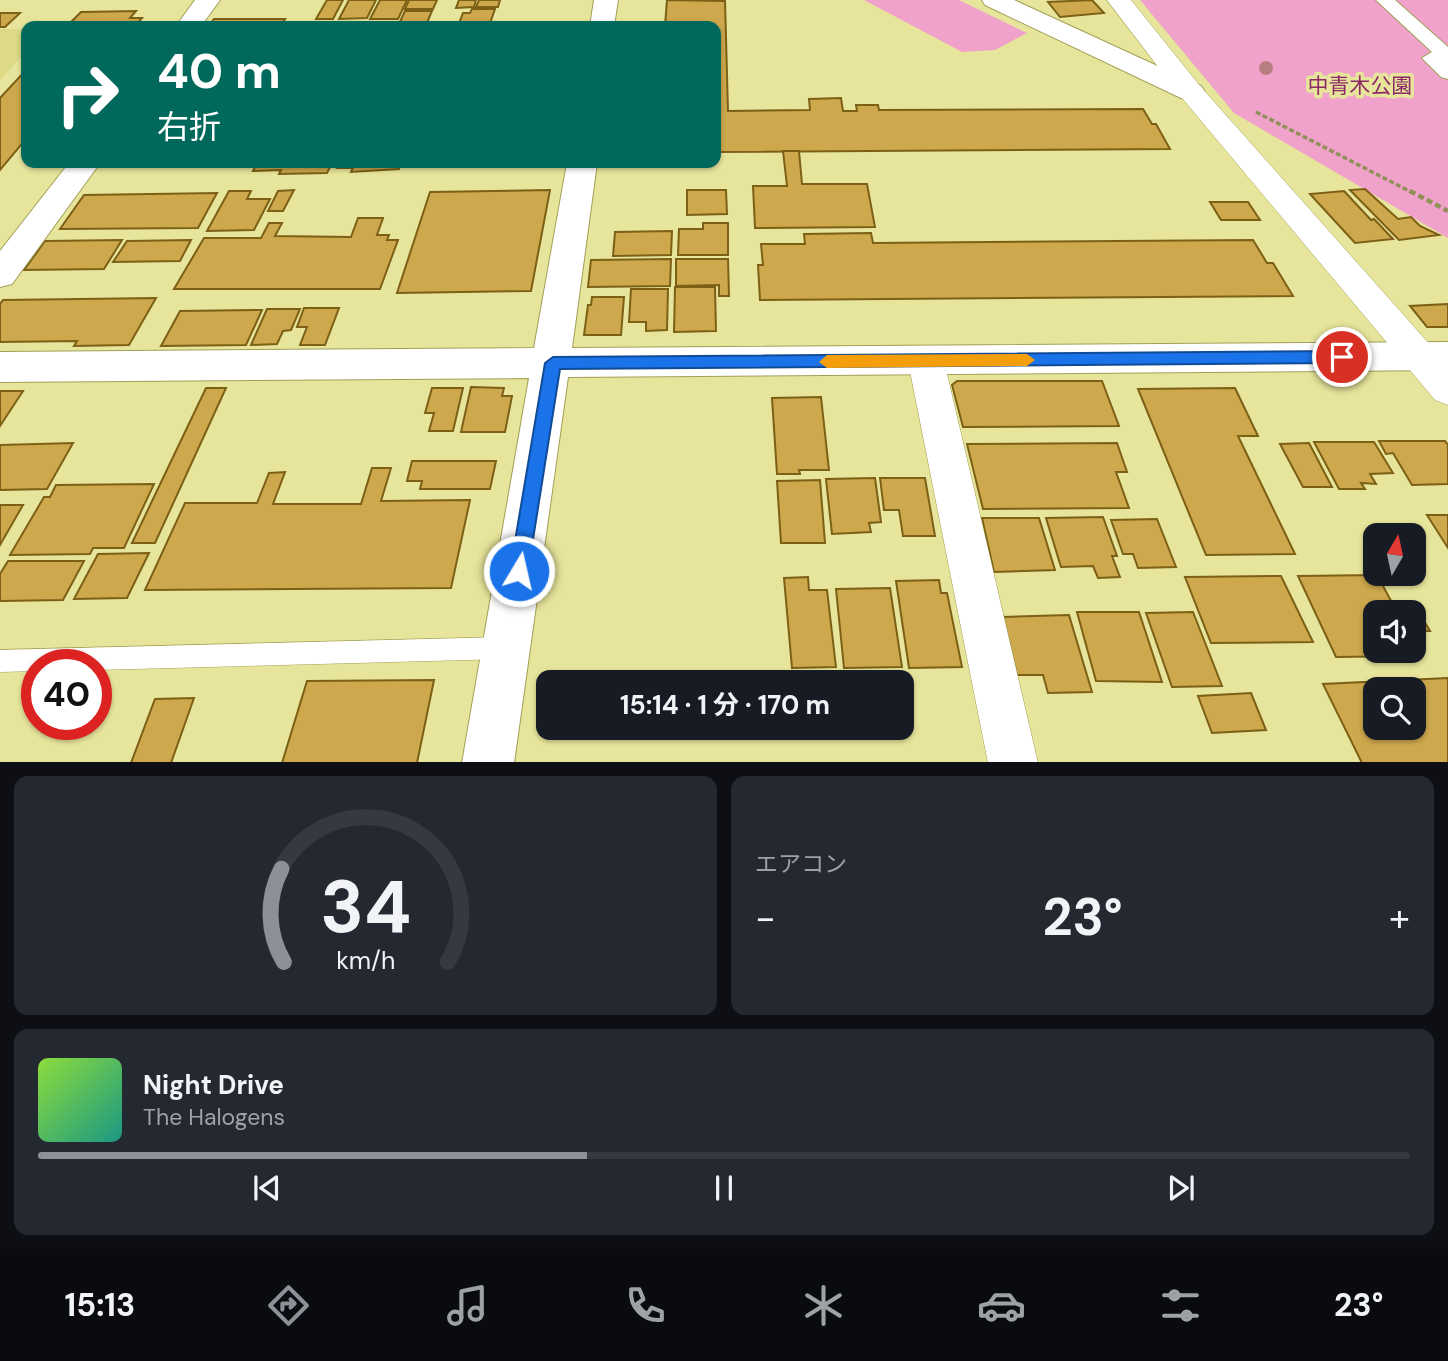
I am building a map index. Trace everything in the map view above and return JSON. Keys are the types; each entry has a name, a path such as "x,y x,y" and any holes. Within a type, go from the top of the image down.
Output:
{"street":[{"path":"192,21 208,0"},
{"path":"603,21 606,0"},
{"path":"994,0 1197,98"},
{"path":"1118,0 1197,98 1434,356 1448,390"},
{"path":"1385,0 1448,57"},
{"path":"1448,57 1432,58 1448,73"},
{"path":"0,275 81,168"},
{"path":"488,762 553,363 581,168"},
{"path":"0,367 1434,356"},
{"path":"926,361 1013,762"}],"lane":[{"path":"0,661 507,648"}],"path":[{"path":"1197,98 1238,103 1448,211"}],"shaded area":[{"path":"0,29 21,29 21,57 0,80"}],"green space":[{"path":"864,0 959,0 1027,33 995,50 962,52"},
{"name":"中青木公園","path":"1140,0 1448,0 1448,238 1234,113"}],"building":[{"path":"327,0 343,0 333,19 316,19"},
{"path":"349,0 376,0 367,18 339,19"},
{"path":"380,0 407,0 398,19 370,19"},
{"path":"409,0 437,0 433,9 405,9"},
{"path":"459,0 476,0 474,7 456,8"},
{"path":"479,0 500,0 498,7 476,7"},
{"path":"667,0 725,1 728,111 810,110 809,99 841,98 843,111 857,111 856,105 878,105 879,110 1143,109 1152,124 1156,124 1170,149 721,152 721,21 665,21"},
{"path":"1092,0 1104,13 1060,17 1048,2"},
{"path":"472,9 495,9 491,21 460,21 463,13 470,13"},
{"path":"136,11 130,18 142,18 139,21 72,21 81,12"},
{"path":"405,11 432,11 428,21 400,21"},
{"path":"0,13 20,13 5,27 0,27"},
{"path":"214,19 285,19 284,21 213,21"},
{"path":"21,75 21,145 0,170 0,98"},
{"path":"783,151 799,151 802,184 867,184 875,227 755,228 753,186 787,186"},
{"path":"254,168 330,168 327,173 279,174 281,170 253,171"},
{"path":"353,168 399,168 399,169 351,172"},
{"path":"1365,189 1398,219 1411,217 1420,226 1439,235 1399,240 1350,190"},
{"path":"294,190 283,211 268,211 278,191"},
{"path":"550,190 531,291 397,293 430,192"},
{"path":"687,190 726,190 727,214 687,215"},
{"path":"229,191 251,191 247,199 270,199 254,230 207,231"},
{"path":"1344,191 1393,239 1355,243 1310,194"},
{"path":"217,193 198,228 60,229 84,195"},
{"path":"1210,202 1248,202 1260,220 1221,220"},
{"path":"358,218 383,218 377,235 389,235 387,240 398,240 380,289 174,289 204,238 261,238 269,223 282,223 275,236 351,237"},
{"path":"703,223 728,223 728,255 678,255 679,229 703,229"},
{"path":"672,231 671,255 613,256 615,232"},
{"path":"871,233 873,243 1253,240 1267,263 1273,263 1293,296 760,300 758,265 763,265 761,244 805,244 804,234"},
{"path":"122,240 104,269 24,270 45,241"},
{"path":"191,240 180,261 113,262 127,241"},
{"path":"671,259 670,286 588,287 591,260"},
{"path":"676,259 728,259 729,296 719,296 719,285 676,286"},
{"path":"675,287 715,287 716,331 674,332"},
{"path":"631,289 668,289 667,330 646,331 646,322 629,322"},
{"path":"592,297 624,297 621,335 584,335 588,305 591,305"},
{"path":"156,298 129,345 74,346 77,341 0,342 0,304 3,300"},
{"path":"1448,304 1448,327 1427,327 1410,306"},
{"path":"304,308 339,308 325,345 300,345 307,327 297,327"},
{"path":"267,309 300,309 291,330 283,331 277,344 251,345"},
{"path":"262,310 246,345 161,346 180,311"},
{"path":"957,381 1102,381 1119,426 963,427 952,385"},
{"path":"471,387 504,388 502,396 512,396 505,432 461,432"},
{"path":"206,388 226,388 155,543 132,543"},
{"path":"432,388 463,388 453,431 429,431 434,413 425,413"},
{"path":"1235,388 1258,436 1238,436 1295,554 1206,555 1138,389"},
{"path":"0,391 23,391 0,426"},
{"path":"821,397 829,470 799,470 800,474 777,474 772,398"},
{"path":"1379,441 1445,441 1448,445 1448,484 1412,485 1393,453 1386,454"},
{"path":"1314,442 1374,442 1393,473 1370,474 1376,484 1361,483 1365,489 1339,489"},
{"path":"73,443 47,489 0,490 0,445"},
{"path":"1117,443 1127,472 1116,472 1129,508 983,509 967,444"},
{"path":"1309,443 1332,487 1303,487 1280,444"},
{"path":"412,461 496,461 490,489 420,489 422,481 407,481"},
{"path":"372,468 391,468 381,501 470,500 451,588 145,590 185,503 257,503 269,473 285,472 273,504 361,504"},
{"path":"875,478 881,522 869,523 871,532 832,534 826,479"},
{"path":"880,478 925,478 935,536 903,536 899,510 884,510"},
{"path":"820,480 825,543 781,543 777,481"},
{"path":"154,484 124,548 93,548 90,554 10,555 44,497 50,497 56,485"},
{"path":"0,505 23,505 0,545"},
{"path":"1427,515 1448,515 1448,548"},
{"path":"1103,517 1117,556 1112,556 1120,577 1098,578 1093,566 1061,567 1046,518"},
{"path":"982,518 1039,518 1055,570 994,572"},
{"path":"1157,519 1176,567 1138,568 1133,554 1123,554 1111,520"},
{"path":"149,553 127,598 74,599 98,554"},
{"path":"8,561 84,561 63,600 0,601 0,574"},
{"path":"1363,575 1363,586 1383,586 1391,600 1363,600 1363,657 1336,657 1298,576"},
{"path":"1281,576 1313,642 1211,643 1185,577"},
{"path":"808,577 809,590 827,590 836,667 792,668 784,578"},
{"path":"939,580 941,593 947,593 962,667 909,668 896,581"},
{"path":"890,588 902,667 844,668 836,589"},
{"path":"1077,612 1139,612 1162,682 1096,681"},
{"path":"1193,612 1222,686 1172,687 1146,613"},
{"path":"1069,615 1092,692 1048,693 1043,675 1017,675 1003,617"},
{"path":"1448,678 1448,762 1362,762 1323,684 1363,682 1363,740 1426,740 1426,679"},
{"path":"434,680 417,762 282,762 307,681"},
{"path":"1251,693 1266,730 1212,733 1198,696"},
{"path":"194,698 171,762 131,762 155,699"}],"slow traffic":[{"path":"827,362 1027,360"}],"route":[{"path":"519,571 553,363 1342,357"}]}
